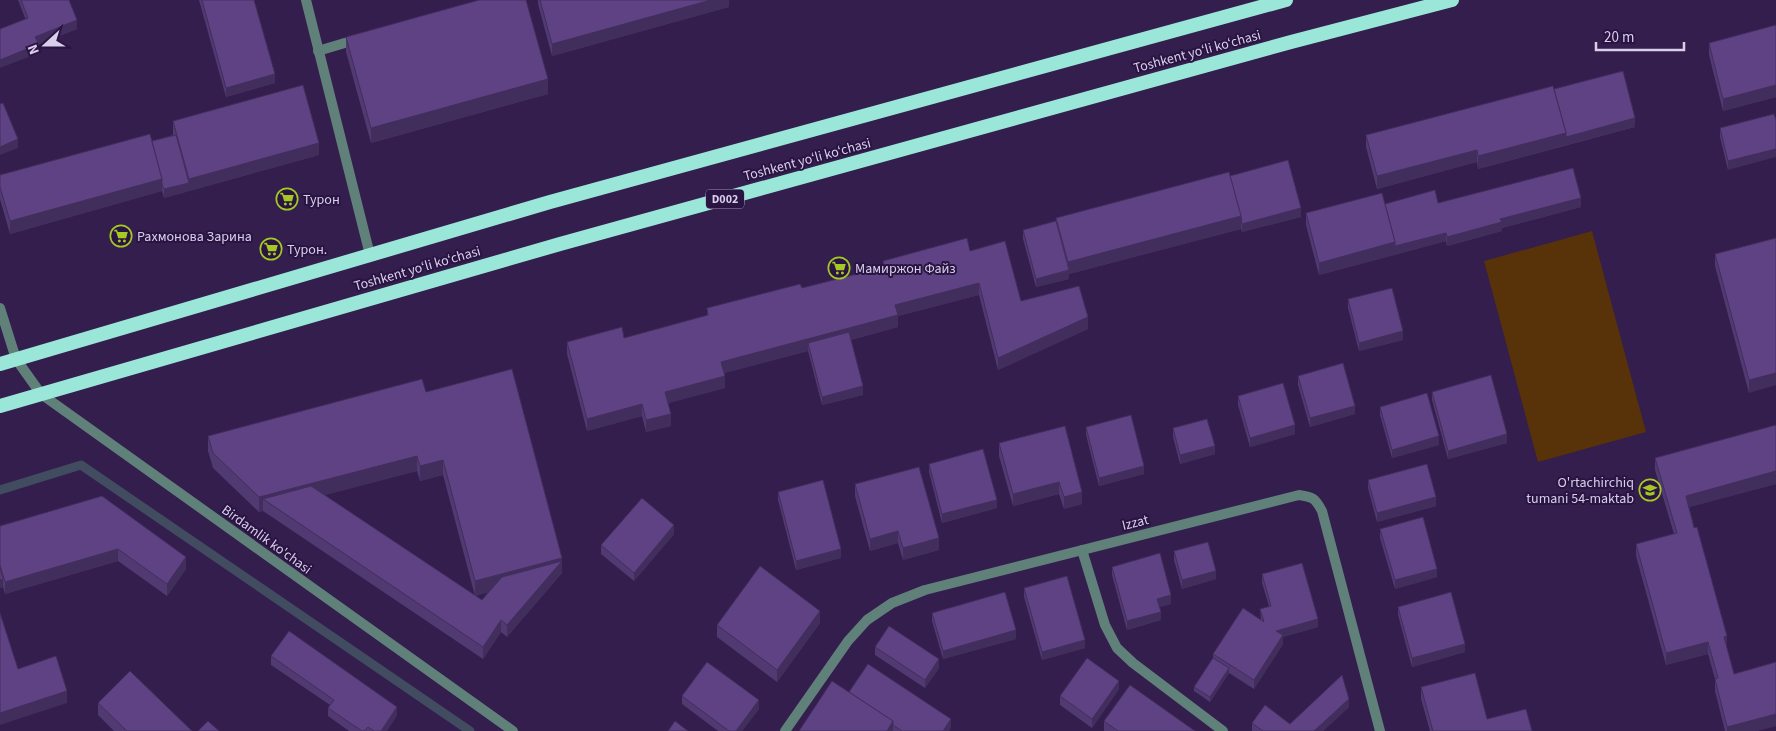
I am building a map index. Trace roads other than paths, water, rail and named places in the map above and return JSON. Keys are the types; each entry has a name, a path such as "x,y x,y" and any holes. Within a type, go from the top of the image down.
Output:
{"highway":[{"name":"Toshkent yo‘li ko‘chasi","path":"0,364 550,202 1286,0"},
{"name":"Toshkent yo‘li ko‘chasi","path":"0,406 570,241 1272,47 1452,0"}],"street":[{"path":"306,0 370,255"},
{"path":"318,51 366,36"},
{"name":"Birdamlik ko'chasi","path":"0,308 16,359 41,394 513,731"},
{"name":"Izzat","path":"785,731 848,641 867,620 892,603 925,590 1298,496 1309,496 1316,500 1322,511 1379,731"},
{"path":"1082,550 1105,625 1117,648 1133,663 1223,731"}],"waterway":[{"path":"0,490 81,465 470,731"}],"place":[{"name":"Турон","path":"287,199"},
{"name":"Рахмонова Зарина","path":"121,236"},
{"name":"Турон.","path":"271,249"},
{"name":"Мамиржон Файз","path":"839,268"},
{"name":"O'rtachirchiq tumani 54-maktab","path":"1650,490"}]}
